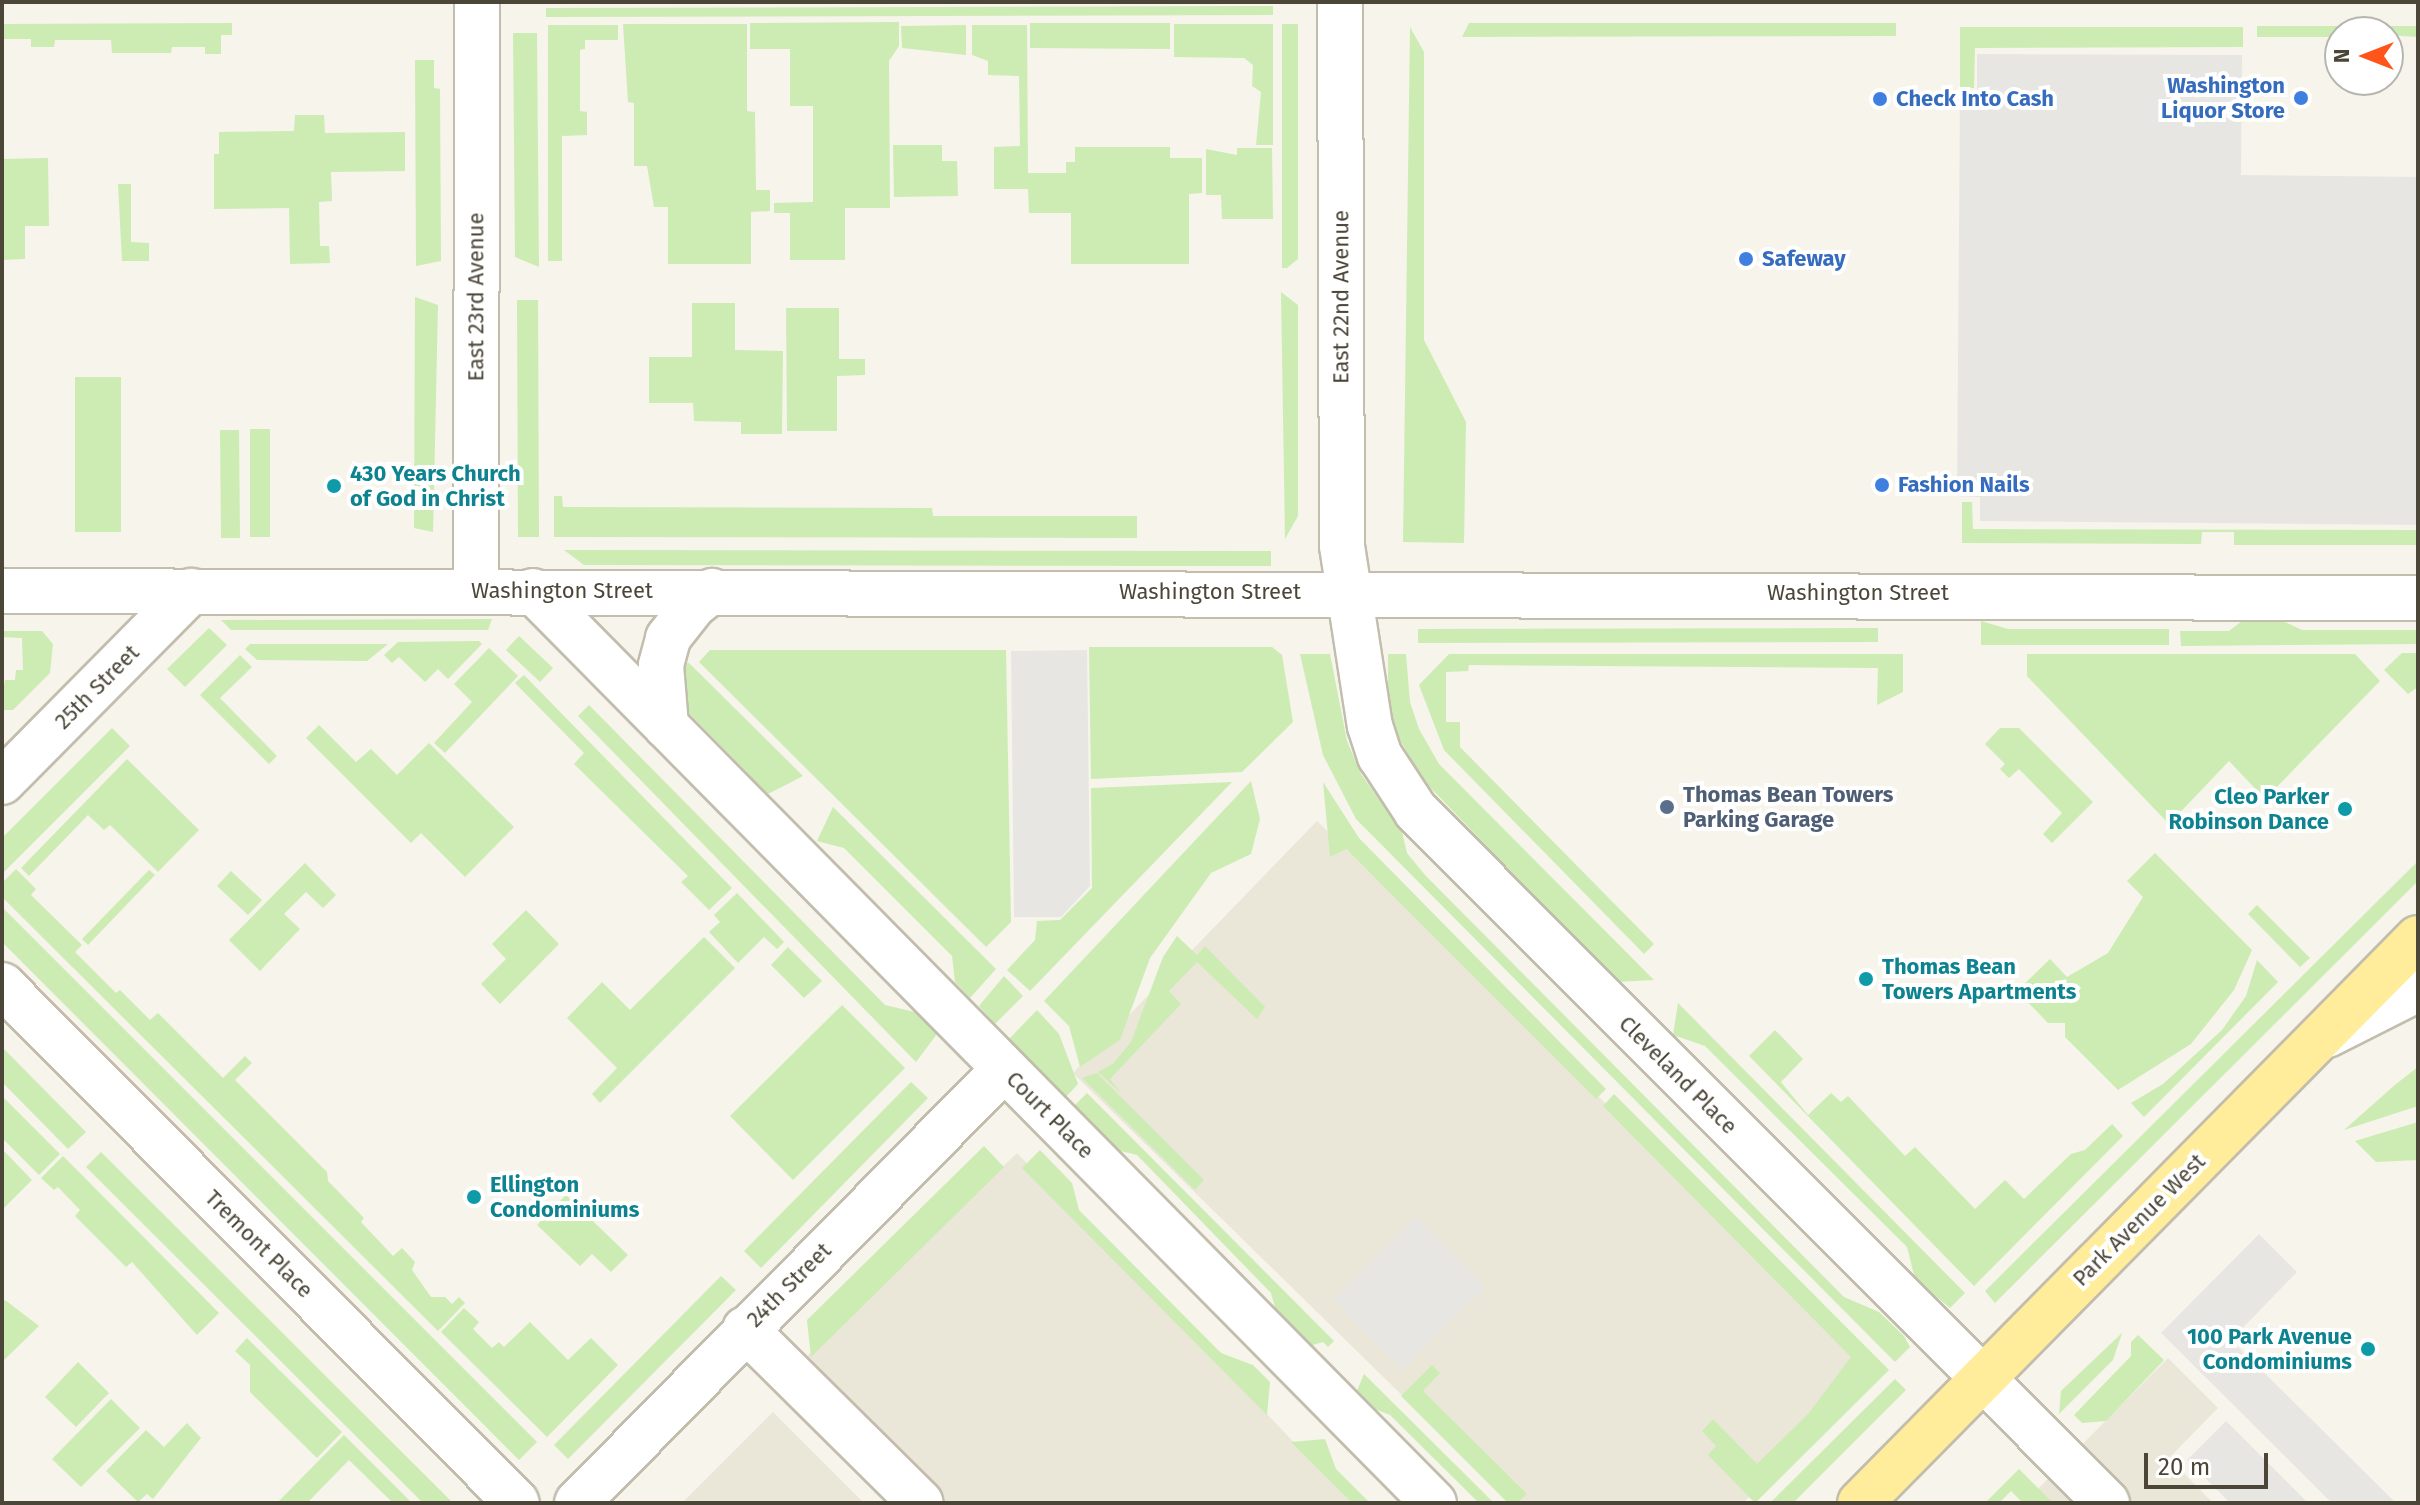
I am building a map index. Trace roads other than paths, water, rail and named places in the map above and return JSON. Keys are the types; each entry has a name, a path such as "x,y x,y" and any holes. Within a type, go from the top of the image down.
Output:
{"main road":[{"name":"Park Avenue West","path":"1860,1503 2418,938"}],"street":[{"name":"East 23rd Avenue","path":"476,591 477,2"},
{"name":"East 22nd Avenue","path":"1340,2 1342,546 1349,592"},
{"name":"Washington Street","path":"2,591 1349,592 2418,598"},
{"name":"25th Street","path":"2,782 191,591"},
{"name":"Court Place","path":"533,591 1434,1503"},
{"path":"666,726 661,665 668,638 686,613 712,591"},
{"name":"Cleveland Place","path":"1349,592 1370,726 1380,756 1416,811 2107,1503"},
{"name":"Tremont Place","path":"2,985 517,1503"},
{"path":"2317,1040 2418,989"},
{"name":"24th Street","path":"577,1503 1004,1069"},
{"path":"745,1329 921,1503"}],"place":[{"name":"Washington Liquor Store","path":"2301,98"},
{"name":"Check Into Cash","path":"1880,99"},
{"name":"Safeway","path":"1746,259"},
{"name":"Fashion Nails","path":"1882,485"},
{"name":"430 Years Church of God in Christ","path":"334,486"},
{"name":"Thomas Bean Towers Parking Garage","path":"1667,807"},
{"name":"Cleo Parker Robinson Dance","path":"2345,809"},
{"name":"Thomas Bean Towers Apartments","path":"1866,979"},
{"name":"Ellington Condominiums","path":"474,1197"},
{"name":"100 Park Avenue Condominiums","path":"2368,1349"}]}
